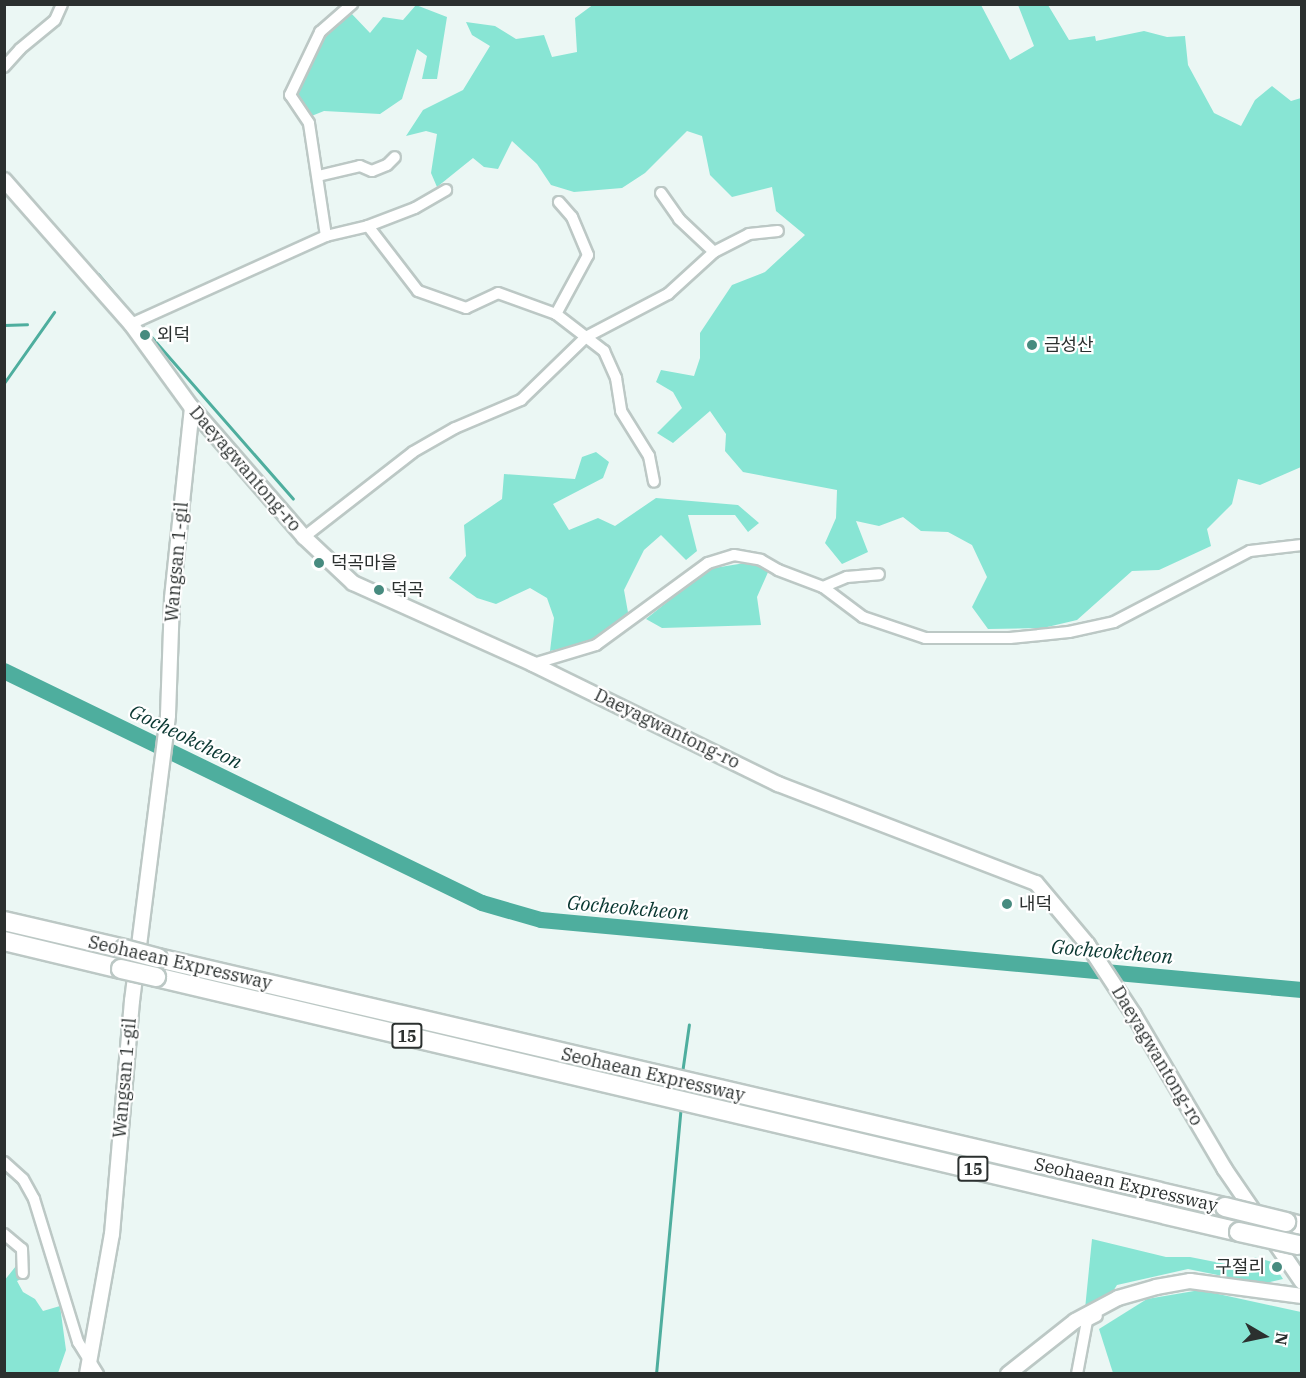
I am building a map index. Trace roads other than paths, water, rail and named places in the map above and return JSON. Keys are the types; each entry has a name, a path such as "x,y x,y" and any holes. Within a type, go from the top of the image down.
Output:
{"highway":[{"name":"Seohaean Expressway","path":"4,921 1239,1232 1300,1245"},
{"name":"Seohaean Expressway","path":"4,941 156,977 660,1085"},
{"name":"Seohaean Expressway","path":"708,1097 1294,1224"}],"main road":[{"name":"Daeyagwantong-ro","path":"4,180 135,322 192,408 304,537 353,583 533,664 778,784 1036,883 1088,945 1128,1006 1224,1168 1302,1282"},
{"name":"Wangsan 1-gil","path":"88,1368 112,1234 132,1001 168,715 172,598 192,408"},
{"path":"1008,1374 1075,1321 1118,1298 1156,1287 1190,1281 1302,1296"}],"street":[{"path":"4,67 20,49 55,20 62,4"},
{"path":"326,236 309,123 290,95 320,32 352,4"},
{"path":"318,176 360,166 372,171 395,157"},
{"path":"135,322 326,236 368,226 415,208 446,190"},
{"path":"661,193 679,219 714,252"},
{"path":"556,314 588,255 573,217 559,202"},
{"path":"368,226 418,291 466,309 498,294 556,314 586,337 608,360 616,378 621,411 649,456 654,482"},
{"path":"304,537 413,452 455,428 521,400 586,337 668,294 714,252 749,234 778,231"},
{"path":"533,664 596,645 708,563 734,555 761,560 778,570 823,587 863,617 925,638 1010,638 1069,632 1114,621 1250,551 1302,545"},
{"path":"823,587 847,577 879,574"},
{"path":"4,1162 23,1179 34,1199 78,1342 88,1368 98,1374"},
{"path":"4,1234 22,1249 23,1273"},
{"path":"1077,1374 1087,1321 1156,1287"}],"waterway":[{"path":"98,274 136,319"},
{"path":"4,383 54,312"},
{"path":"4,325 27,324"},
{"path":"140,324 293,499"},
{"name":"Gocheokcheon","path":"4,671 482,903 541,920 1302,990"},
{"path":"682,1073 689,1024"},
{"path":"656,1374 681,1107"},
{"path":"4,1170 23,1187"}],"place":[{"name":"외덕","path":"145,335"},
{"name":"금성산","path":"1032,345"},
{"name":"덕곡마을","path":"319,563"},
{"name":"덕곡","path":"379,590"},
{"name":"내덕","path":"1007,904"},
{"name":"구절리","path":"1277,1267"}]}
